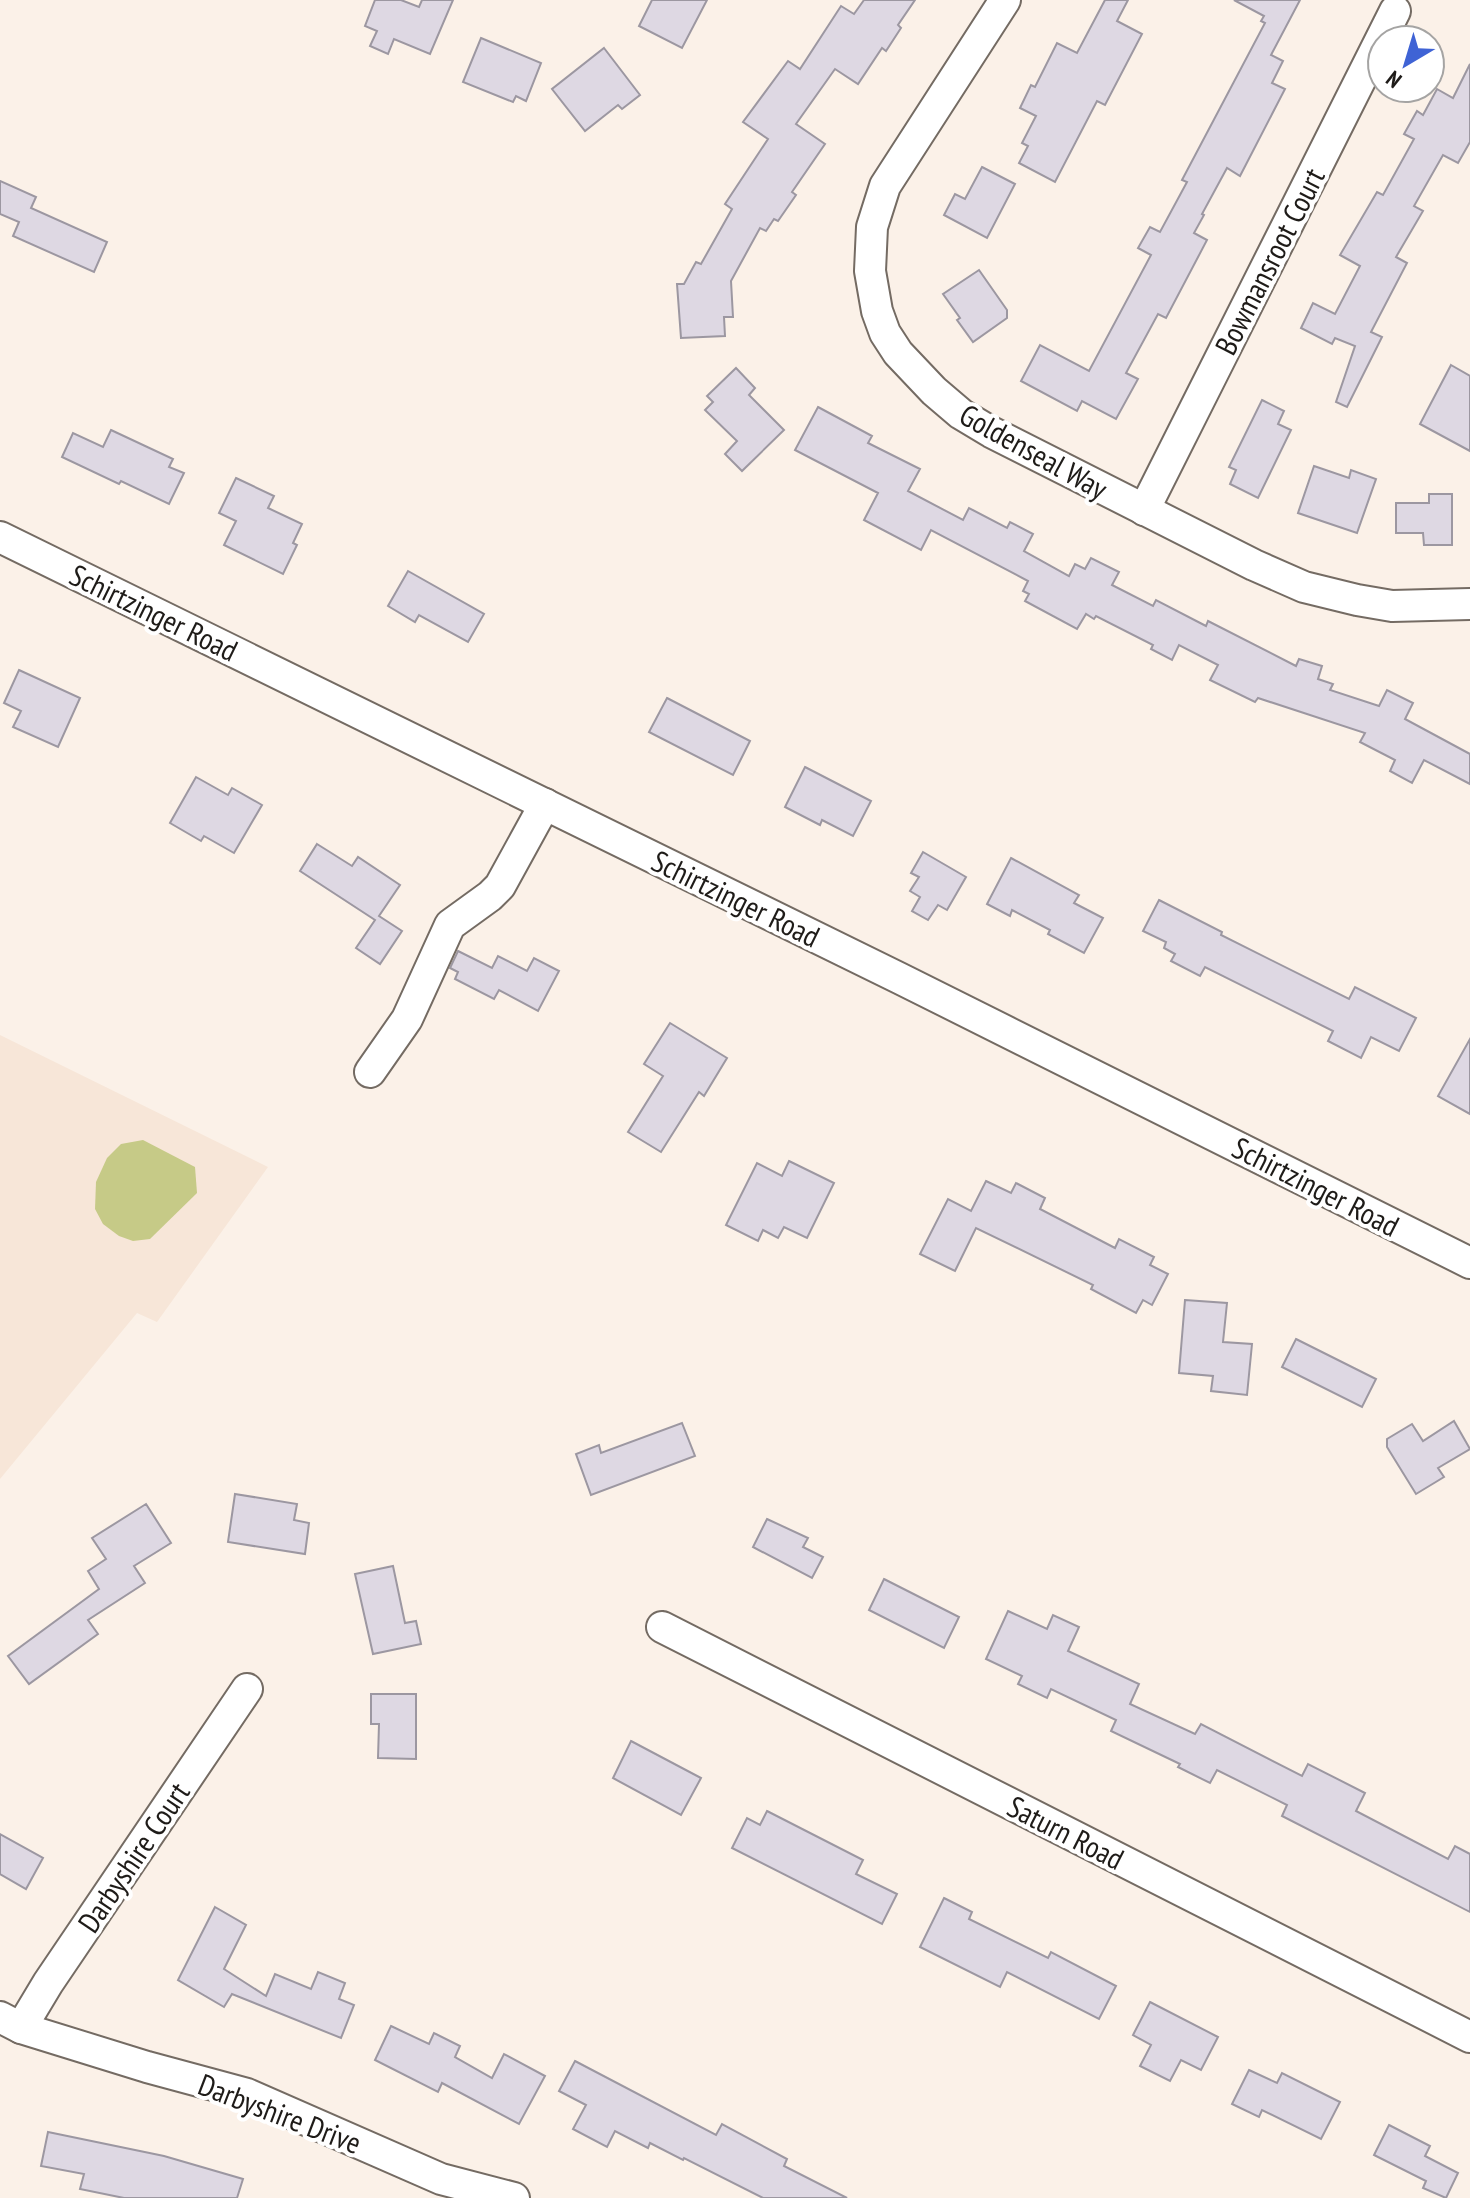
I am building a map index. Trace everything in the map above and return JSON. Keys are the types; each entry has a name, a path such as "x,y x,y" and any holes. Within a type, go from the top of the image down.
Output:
{"street":[{"name":"Goldenseal Way","path":"1005,0 885,186 872,227 870,271 877,311 885,333 898,353 961,414 991,432 1254,565 1304,587 1392,606 1470,604"},
{"name":"Bowmansroot Court","path":"1144,510 1395,11"},
{"name":"Schirtzinger Road","path":"0,537 1470,1263"},
{"path":"370,1072 407,1019 450,925 500,886 545,804"},
{"name":"Saturn Road","path":"662,1627 1470,2037"},
{"name":"Darbyshire Court","path":"11,2023 48,1983 247,1689"},
{"name":"Darbyshire Drive","path":"11,2023 147,2067 247,2094 441,2179 514,2198"}],"shaded area":[{"path":"0,1035 268,1167 157,1322 137,1313 0,1479"}],"green space":[{"path":"143,1140 195,1167 197,1193 150,1239 133,1241 119,1236 103,1224 95,1209 96,1182 107,1158 121,1144"}],"building":[{"path":"375,0 401,0 419,7 422,0 453,0 430,54 394,39 388,54 370,46 377,31 365,26"},
{"path":"652,0 707,0 682,48 639,26"},
{"path":"864,0 915,0 898,25 901,28 886,51 882,48 858,84 835,69 796,124 825,144 792,192 796,195 778,221 774,219 766,231 760,228 731,281 733,317 724,317 725,336 681,338 677,284 684,284 696,262 701,264 732,209 725,204 768,139 743,122 788,61 800,69 841,6 854,14"},
{"path":"1105,0 1128,0 1117,21 1142,34 1105,105 1097,101 1055,182 1019,163 1028,146 1022,143 1036,116 1020,108 1031,85 1035,87 1057,43 1077,53"},
{"path":"1234,0 1300,0 1271,55 1283,61 1272,83 1285,89 1240,176 1227,168 1202,214 1194,233 1207,240 1166,318 1158,314 1126,373 1138,379 1116,419 1082,401 1077,411 1021,381 1040,345 1089,371 1151,255 1138,248 1150,227 1160,232 1187,182 1182,180 1265,23 1261,21 1264,16"},
{"path":"481,38 541,63 526,101 516,96 513,102 463,82"},
{"path":"604,48 640,95 622,109 618,105 585,131 552,89"},
{"path":"1470,64 1470,142 1458,163 1443,155 1414,206 1423,211 1396,257 1407,263 1371,332 1382,337 1347,407 1336,402 1355,346 1335,338 1332,344 1301,328 1313,303 1335,314 1360,266 1340,255 1377,192 1383,195 1414,139 1404,134 1417,111 1423,115 1429,104 1446,104 1446,94 1453,98"},
{"path":"982,167 1015,184 987,238 944,215 955,194 965,199"},
{"path":"0,181 36,197 31,208 107,242 94,272 13,236 19,222 0,214"},
{"path":"979,270 1007,310 1007,318 973,342 943,294"},
{"path":"1451,365 1470,376 1470,451 1420,424"},
{"path":"736,368 755,388 749,395 784,430 742,471 725,454 737,441 705,410 713,402 707,396"},
{"path":"1262,400 1284,411 1278,424 1291,430 1258,498 1230,484 1236,470 1229,467"},
{"path":"818,407 872,436 868,443 920,469 908,491 963,520 969,508 1007,528 1010,522 1033,534 1024,551 1069,576 1075,564 1085,569 1091,558 1119,572 1112,585 1153,606 1156,600 1206,626 1208,621 1296,666 1299,659 1322,666 1318,679 1333,684 1330,690 1379,706 1387,690 1413,703 1405,719 1470,754 1470,784 1424,760 1412,783 1390,771 1395,760 1360,742 1365,733 1258,698 1255,702 1210,680 1218,665 1179,645 1172,660 1151,649 1153,645 1086,614 1077,629 1025,601 1029,594 1023,591 1028,581 931,530 921,550 864,520 878,493 795,450"},
{"path":"111,430 173,459 169,467 184,473 169,504 62,457 73,433 103,447"},
{"path":"1314,466 1349,478 1351,470 1376,479 1357,533 1298,513"},
{"path":"236,478 274,496 268,508 302,524 293,543 297,545 283,574 224,545 236,521 219,513"},
{"path":"1429,494 1452,494 1452,545 1424,545 1423,533 1396,533 1396,503 1429,503"},
{"path":"408,571 484,614 468,642 419,615 415,622 388,606"},
{"path":"19,670 80,698 58,747 13,727 21,711 4,703"},
{"path":"667,698 750,741 733,775 649,732"},
{"path":"805,767 871,801 853,836 822,820 820,825 785,807"},
{"path":"196,777 228,795 232,788 262,805 234,853 204,836 201,841 170,823"},
{"path":"317,844 352,866 358,857 400,885 379,916 402,931 380,964 356,948 375,920 300,871"},
{"path":"923,852 966,877 947,910 938,905 928,920 912,911 920,897 910,891 919,877 911,873"},
{"path":"1011,858 1079,895 1074,903 1103,918 1084,953 1012,910 1010,916 987,904"},
{"path":"1159,900 1349,999 1355,987 1416,1018 1399,1051 1371,1037 1361,1058 1328,1041 1333,1031 1205,967 1200,976 1171,961 1175,954 1164,948 1166,942 1143,931"},
{"path":"458,951 492,968 498,956 527,971 534,958 559,971 538,1011 499,990 494,999 455,979 458,972 450,968"},
{"path":"670,1023 727,1058 704,1096 699,1092 661,1152 628,1132 663,1076 644,1064"},
{"path":"1470,1039 1470,1114 1438,1096"},
{"path":"789,1161 834,1183 807,1238 784,1227 778,1238 763,1230 758,1241 726,1225 757,1163 782,1176"},
{"path":"986,1181 1011,1193 1016,1183 1045,1198 1040,1209 1115,1248 1119,1239 1154,1257 1150,1265 1168,1274 1152,1305 1143,1300 1136,1313 1091,1289 1093,1285 976,1228 955,1271 920,1254 948,1199 971,1211"},
{"path":"1185,1300 1227,1303 1223,1342 1252,1344 1247,1395 1211,1391 1213,1376 1179,1373"},
{"path":"1296,1339 1376,1379 1362,1407 1282,1367"},
{"path":"1454,1421 1470,1449 1438,1468 1444,1477 1416,1494 1387,1447 1387,1439 1412,1424 1423,1441"},
{"path":"682,1423 695,1456 591,1495 576,1454 599,1445 601,1453"},
{"path":"235,1494 297,1504 294,1520 309,1523 305,1554 228,1542"},
{"path":"146,1504 171,1543 134,1566 145,1583 88,1620 98,1634 29,1684 8,1656 99,1589 88,1571 106,1559 92,1538"},
{"path":"767,1519 808,1538 803,1547 823,1557 812,1578 753,1547"},
{"path":"393,1566 405,1623 416,1621 421,1644 373,1654 355,1574"},
{"path":"884,1579 959,1617 944,1648 869,1610"},
{"path":"1008,1611 1047,1629 1053,1615 1079,1627 1068,1651 1139,1684 1130,1704 1195,1734 1201,1724 1302,1776 1308,1764 1365,1793 1356,1811 1448,1859 1455,1846 1470,1854 1470,1912 1282,1816 1287,1805 1217,1770 1210,1783 1178,1767 1180,1764 1111,1731 1116,1720 1051,1689 1047,1698 1018,1684 1022,1676 986,1659"},
{"path":"371,1694 416,1694 416,1759 378,1758 379,1724 371,1724"},
{"path":"631,1741 701,1778 681,1815 613,1778"},
{"path":"767,1811 863,1860 856,1874 897,1894 882,1924 732,1848 747,1818 760,1825"},
{"path":"0,1834 43,1858 26,1889 0,1874"},
{"path":"944,1898 972,1912 969,1919 1048,1958 1051,1952 1116,1986 1099,2019 1007,1972 1000,1987 920,1947"},
{"path":"215,1907 246,1925 224,1969 266,1996 275,1974 311,1989 318,1972 345,1983 339,1999 354,2005 341,2038 232,1994 224,2007 178,1980"},
{"path":"1150,2002 1218,2037 1201,2070 1181,2060 1170,2081 1140,2066 1151,2045 1133,2035"},
{"path":"391,2026 429,2044 434,2033 460,2046 455,2057 492,2078 504,2054 545,2076 519,2124 442,2083 438,2092 375,2060"},
{"path":"575,2061 716,2135 722,2124 787,2159 784,2166 847,2198 763,2198 684,2158 650,2143 648,2148 615,2131 607,2147 573,2129 586,2105 559,2091"},
{"path":"1249,2070 1277,2083 1282,2073 1340,2102 1321,2139 1262,2110 1259,2117 1232,2104"},
{"path":"1389,2125 1430,2146 1425,2156 1458,2173 1446,2198 1423,2188 1426,2181 1374,2155"},
{"path":"48,2132 164,2156 243,2179 237,2198 124,2198 80,2189 84,2174 41,2166"}]}
